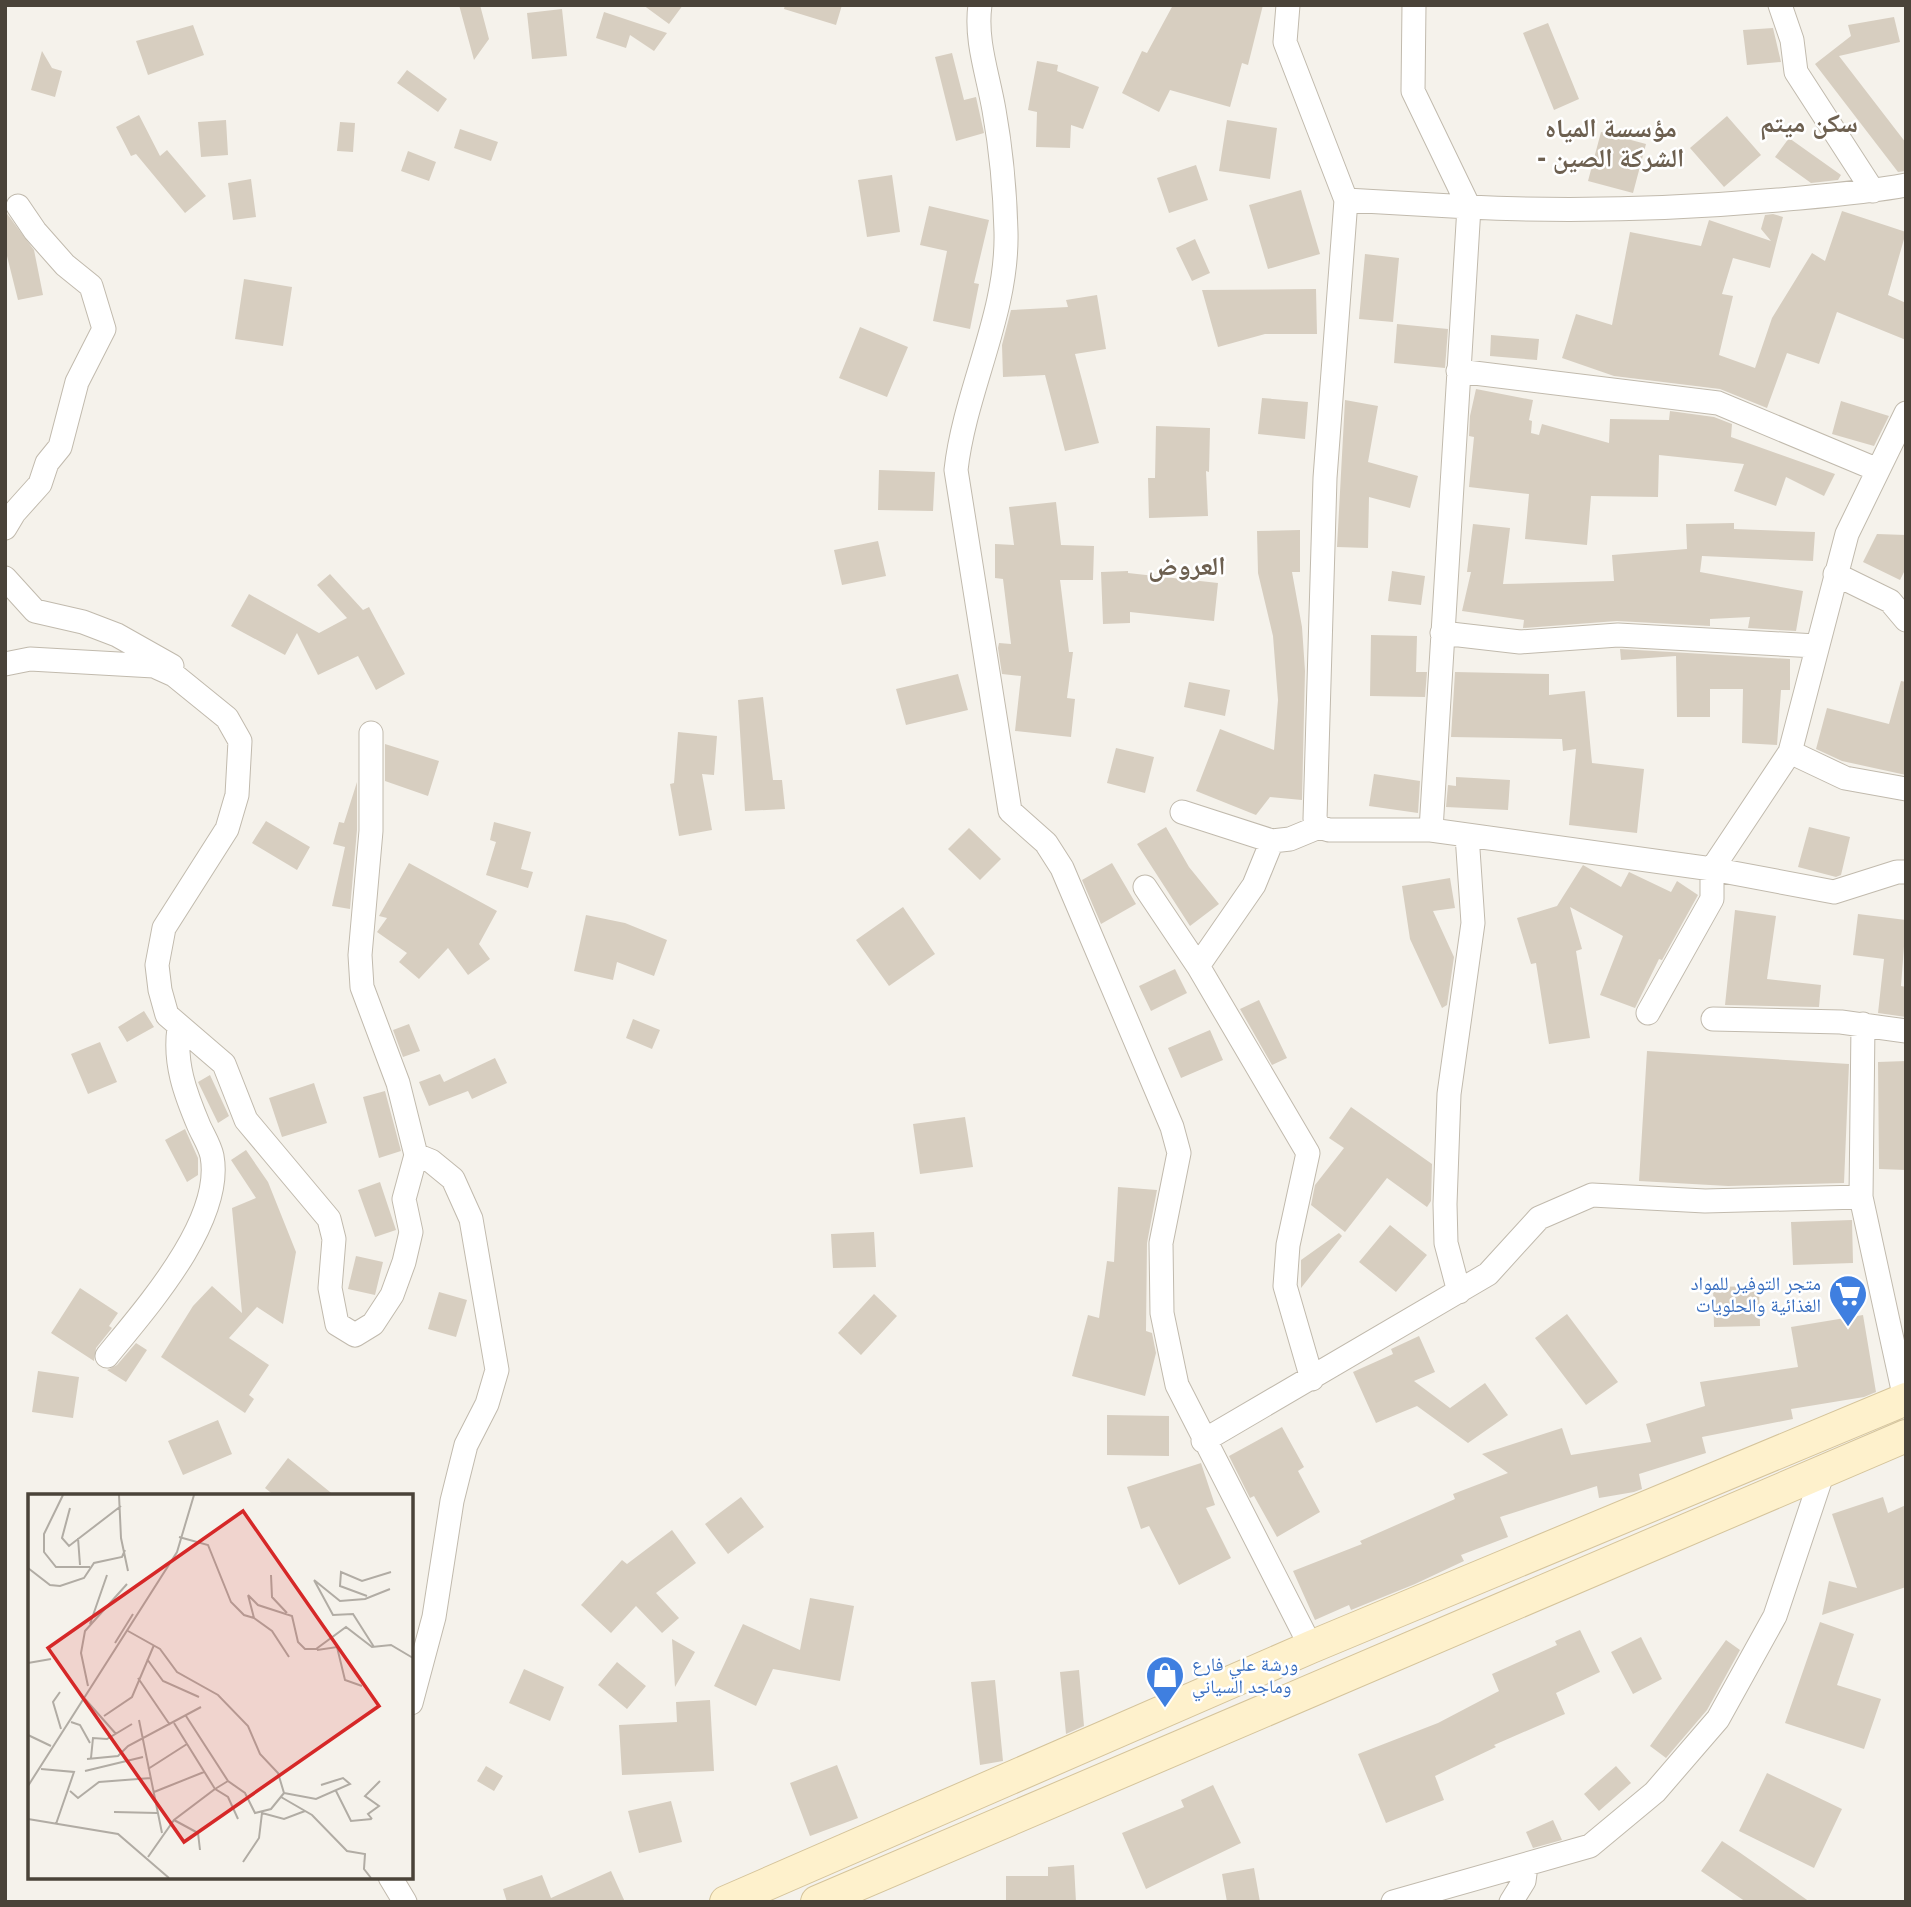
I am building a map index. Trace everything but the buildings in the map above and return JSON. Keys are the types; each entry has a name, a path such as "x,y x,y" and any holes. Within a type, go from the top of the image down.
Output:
{"main road":[{"path":"726,1902 1311,1647 1905,1399"},
{"path":"817,1902 1906,1436"},
{"path":"1775,1453 1790,1486"},
{"path":"1079,1748 1096,1783"}],"street":[{"path":"980,5 977,26 995,113 1006,233 1001,297 960,431 956,470 1010,811 1046,843 1062,868 1172,1127 1179,1153 1161,1243 1162,1314 1177,1385 1203,1441 1311,1647"},
{"path":"1288,5 1285,42 1346,200 1325,478 1315,819 1319,827"},
{"path":"1414,5 1413,91 1469,207 1431,830"},
{"path":"1780,5 1792,40 1796,72 1873,191"},
{"path":"1346,200 1563,212 1711,206 1873,191 1906,185"},
{"path":"5,528 14,513 40,484 47,463 60,447 77,382 104,329 91,286 65,265 35,231 18,206"},
{"path":"1458,371 1718,404 1878,470"},
{"path":"1648,1013 1712,899 1712,869 1790,751 1847,534 1906,413"},
{"path":"1835,574 1890,601 1906,620"},
{"path":"5,578 35,611 83,622 117,635 164,659 174,668 174,675"},
{"path":"1442,633 1520,642 1618,635 1816,646"},
{"path":"5,664 30,659 153,666 174,675 227,718 240,741 237,795 227,829 164,928 157,964 160,990 167,1015 224,1064 246,1120 328,1219 334,1240 330,1288 333,1311 337,1324 355,1335 373,1324 392,1295 404,1262 411,1232 404,1199 416,1155 398,1083 362,987 360,956 371,831 371,733"},
{"path":"1790,751 1844,778 1906,789"},
{"path":"1181,812 1272,841 1290,839 1319,827 1329,830 1431,830 1712,869 1834,892 1897,872 1906,872"},
{"path":"1459,1292 1446,1243 1445,1203 1449,1094 1473,923 1468,835"},
{"path":"1198,966 1254,885 1272,841"},
{"path":"1146,887 1198,966 1308,1153 1288,1245 1285,1286 1312,1379"},
{"path":"1713,1019 1863,1024 1906,1031"},
{"path":"1863,1024 1861,1197 1905,1399"},
{"path":"107,1356 154,1299 186,1250 207,1209 212,1156 178,1069 179,1028"},
{"path":"413,1696 434,1617 452,1501 466,1445 487,1404 497,1370 471,1219 453,1179 431,1161 416,1155"},
{"path":"1203,1441 1488,1274 1539,1218 1592,1195 1705,1201 1861,1197"},
{"path":"1393,1902 1590,1846 1655,1793 1718,1719 1775,1616 1823,1472"},
{"path":"1511,1902 1524,1881 1526,1866"},
{"path":"391,1879 405,1902"}],"place":[{"name":"متجر التوفير للمواد الغذائية والحلويات","path":"1848,1328"},
{"name":"ورشة علي فارع وماجد السياني","path":"1165,1709"}],"district":[{"name":"سكن ميتم","path":"1809,123"},
{"name":"مؤسسة المياه - الشركة الصين","path":"1611,143"},
{"name":"العروض","path":"1187,566"}]}
